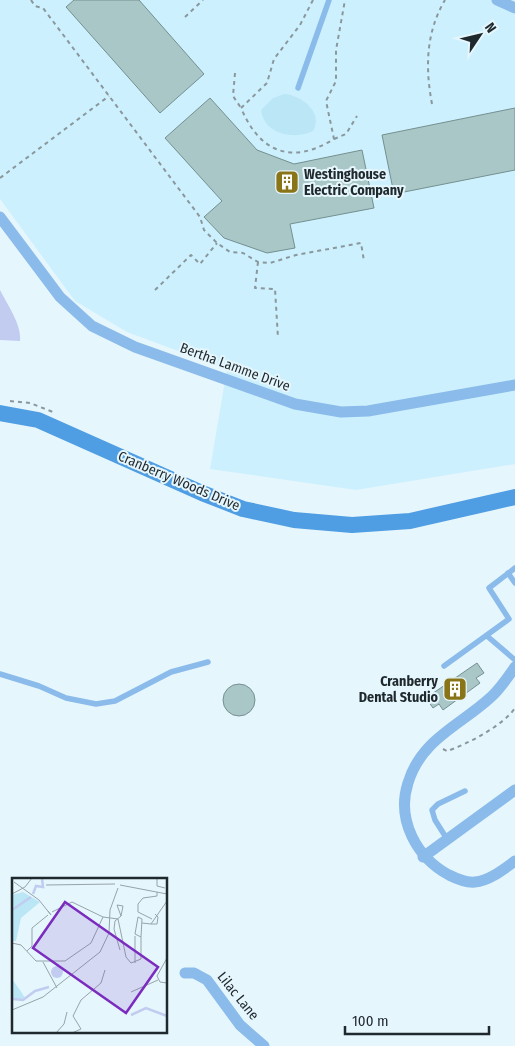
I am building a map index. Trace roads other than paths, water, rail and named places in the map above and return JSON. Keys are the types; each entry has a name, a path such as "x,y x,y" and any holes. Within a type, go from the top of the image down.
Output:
{"street":[{"path":"497,0 515,8"},
{"name":"Bertha Lamme Drive","path":"0,217 60,297 92,326 135,347 295,404 341,412 368,411 515,385"},
{"name":"Cranberry Woods Drive","path":"0,413 38,420 225,502 294,520 334,524 383,524 431,518 515,497"},
{"name":"Cranberry Woods Drive","path":"483,504 515,486"},
{"path":"515,667 492,697 440,734 433,742 414,768 407,784 405,800 406,820 423,856 436,868 460,880 475,882 489,877 515,861"},
{"path":"423,856 515,790"},
{"name":"Lilac Lane","path":"185,973 194,973 207,980 240,1025 264,1046"}],"lane":[{"path":"298,88 328,0"},
{"path":"509,619 488,588 515,568"},
{"path":"508,573 515,583"},
{"path":"444,666 515,615"},
{"path":"487,636 515,660"},
{"path":"0,674 39,686 66,698 96,704 115,701 171,672 208,662"},
{"path":"447,839 435,820 432,810 438,804 465,791"}],"place":[{"name":"Westinghouse Electric Company","path":"287,182"},
{"name":"Cranberry Dental Studio","path":"455,689"}]}
